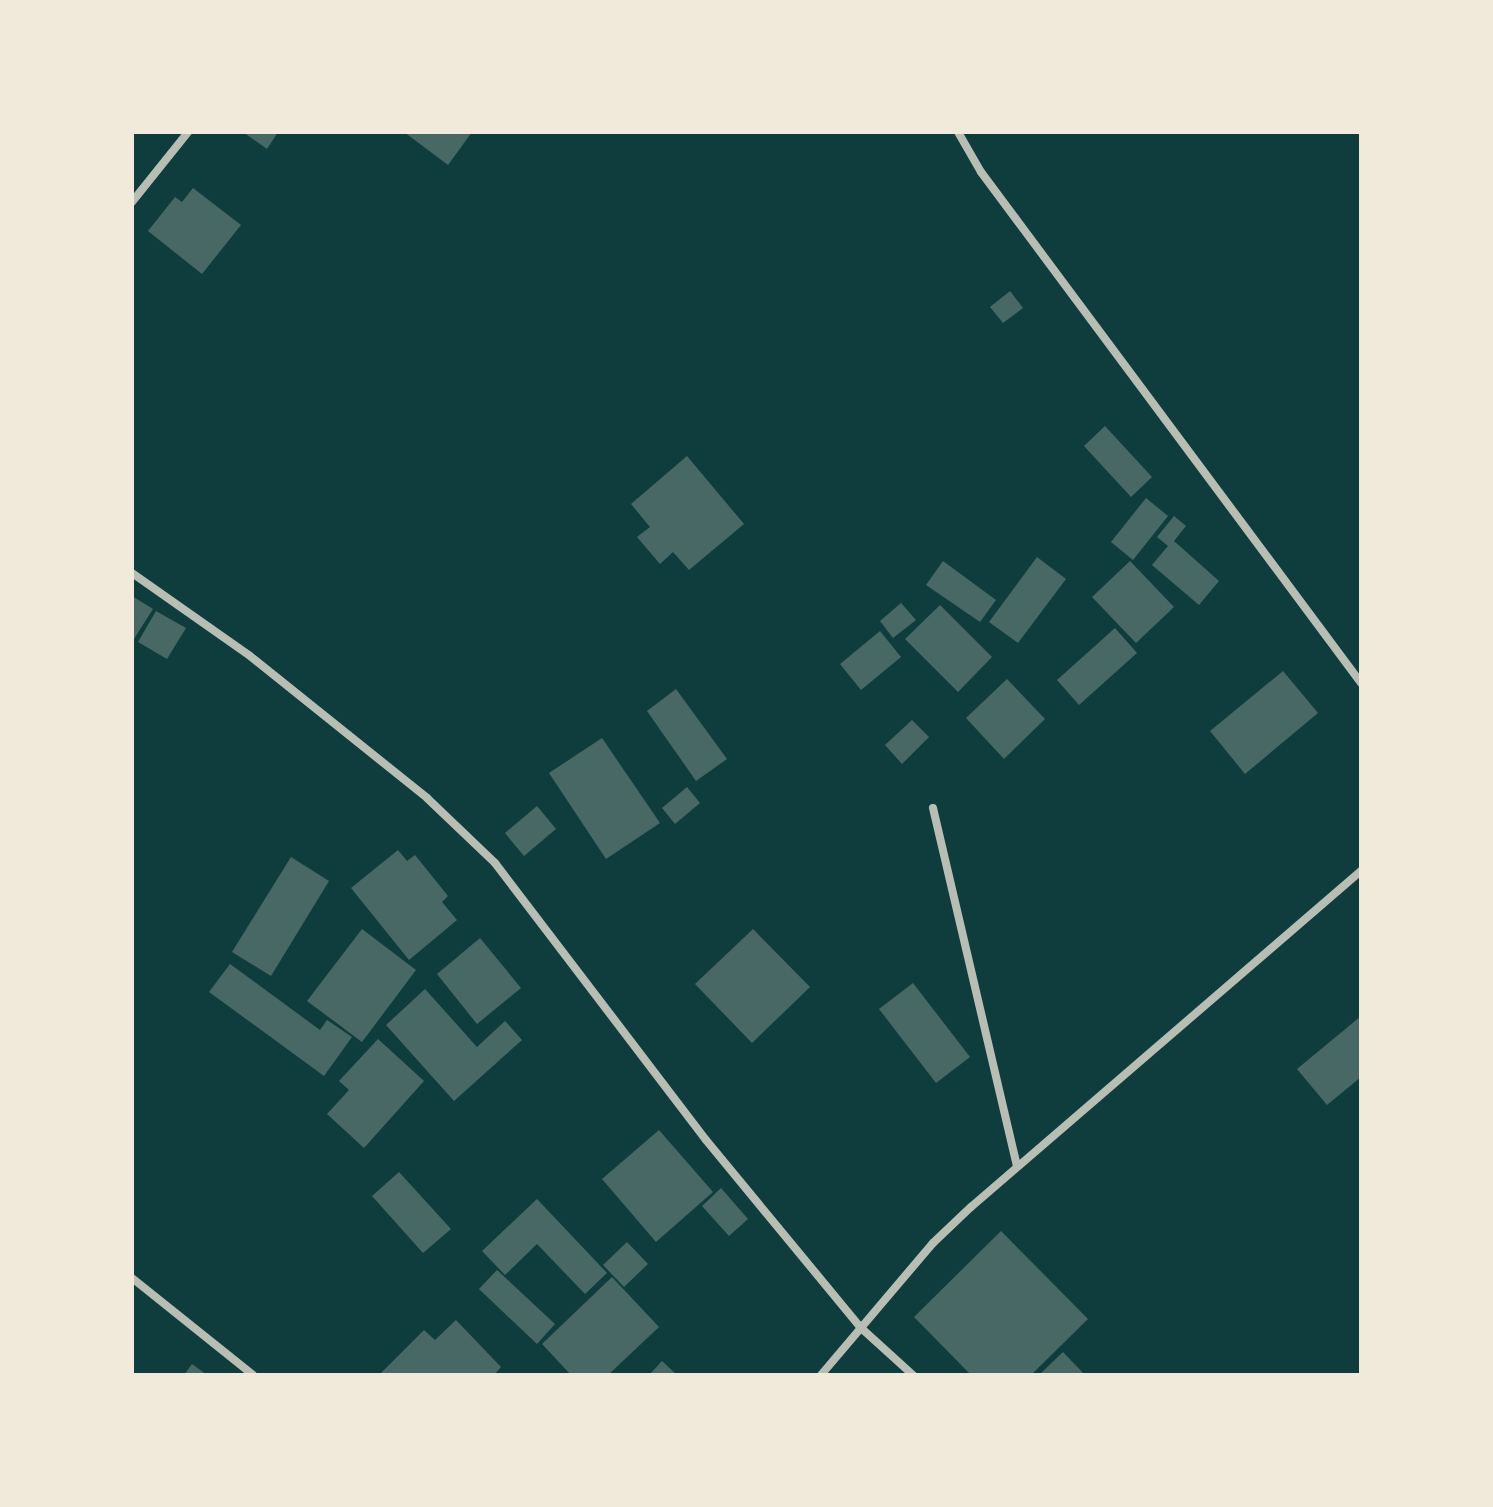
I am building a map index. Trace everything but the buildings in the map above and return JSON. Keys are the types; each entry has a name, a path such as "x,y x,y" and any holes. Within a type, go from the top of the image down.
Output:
{"street":[{"path":"132,202 188,132"},
{"path":"958,132 981,172 1361,683"},
{"path":"132,573 333,723 427,798 495,863 706,1140 860,1327 913,1375"},
{"path":"933,808 1017,1166"},
{"path":"821,1375 933,1243 1017,1166 1361,871"},
{"path":"132,1278 253,1375"}]}
